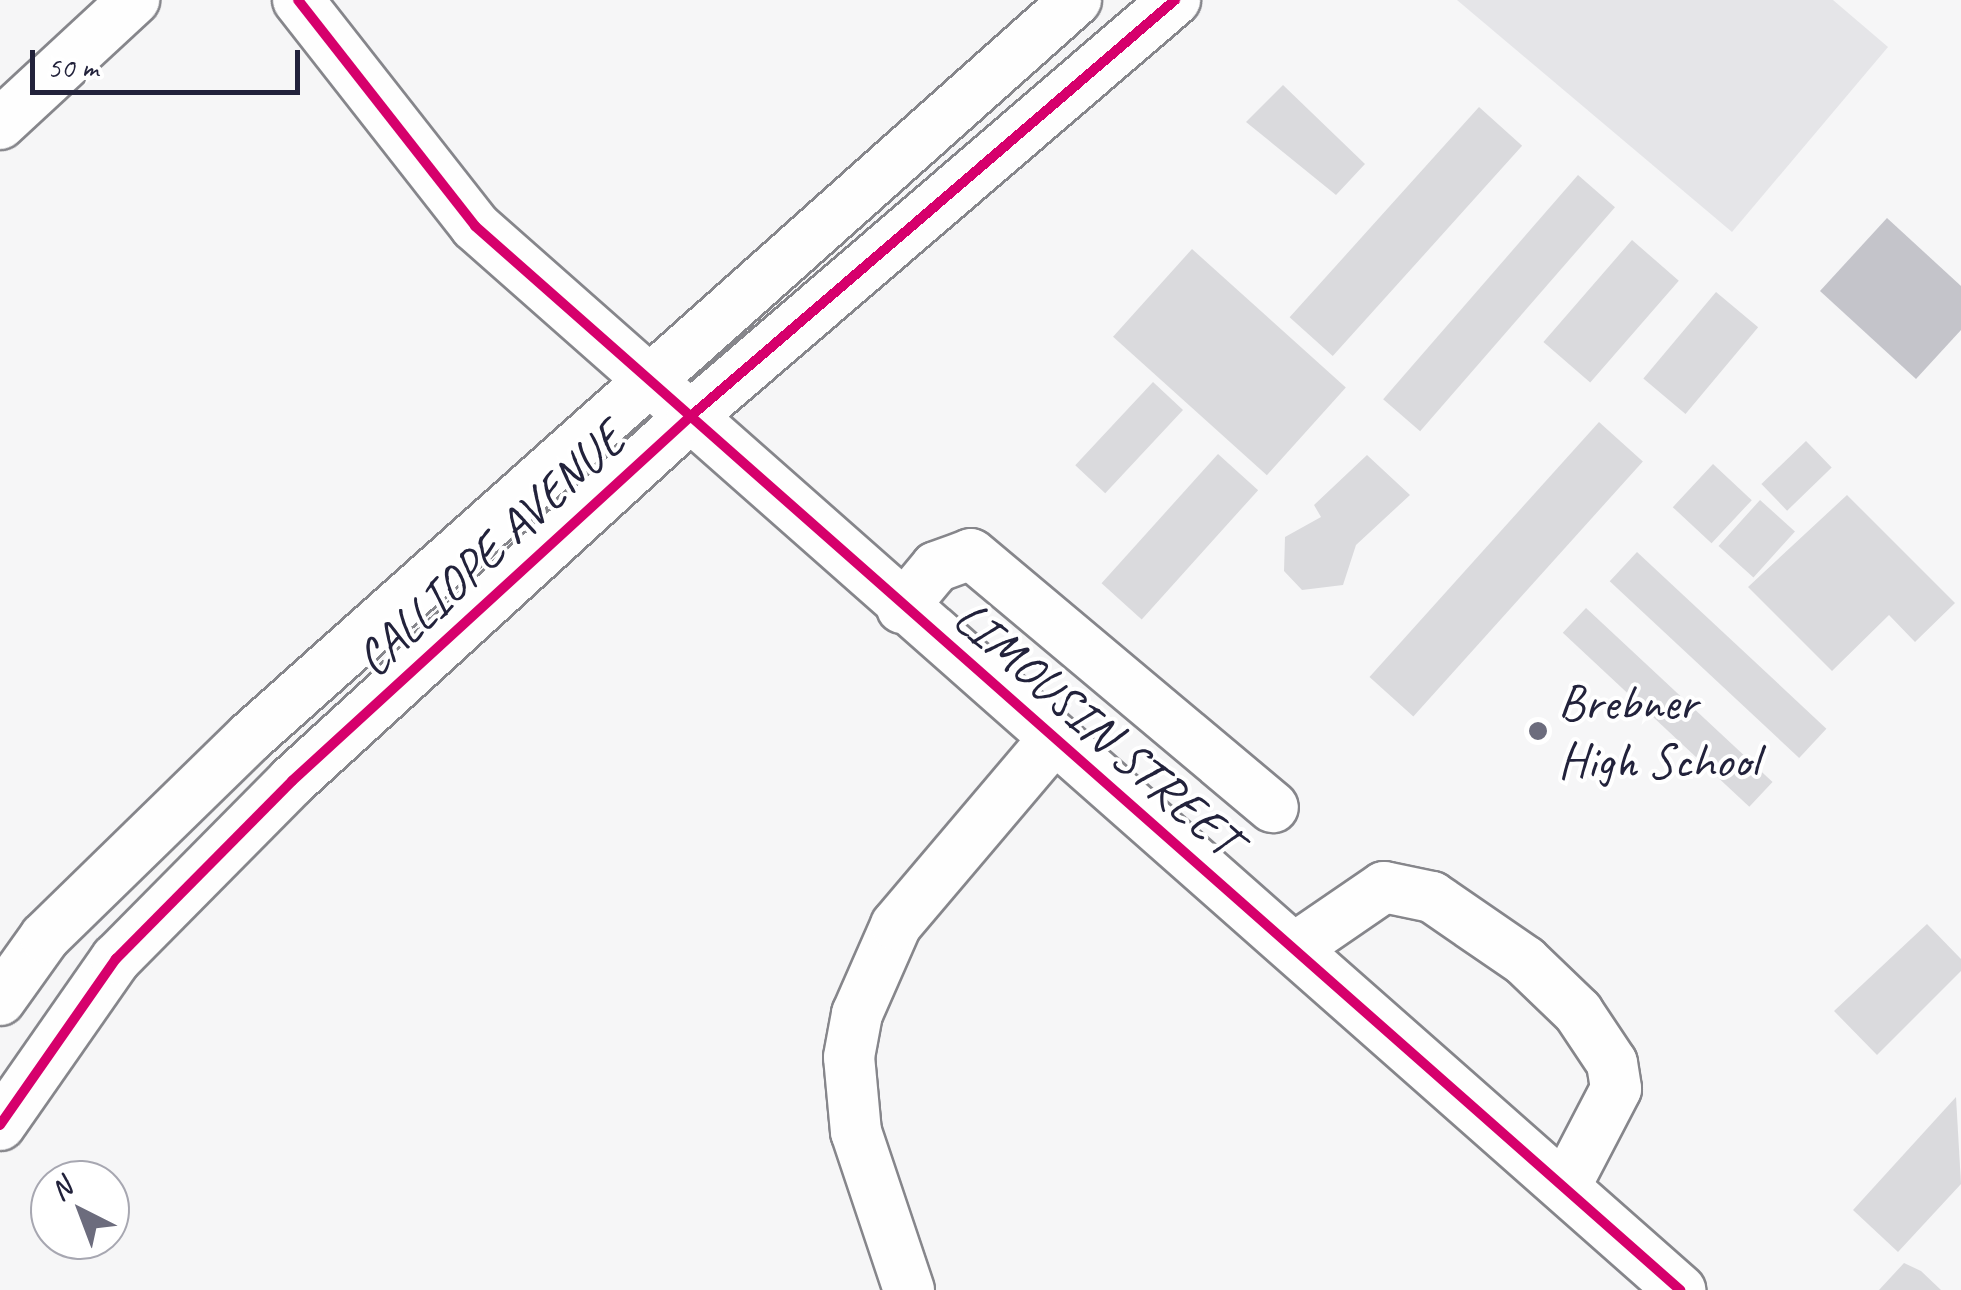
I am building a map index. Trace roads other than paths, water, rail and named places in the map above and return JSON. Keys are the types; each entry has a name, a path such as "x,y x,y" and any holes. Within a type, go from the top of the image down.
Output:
{"street":[{"path":"0,124 134,0"},
{"name":"LIMOUSIN STREET","path":"298,0 475,226 692,415 1051,742 1294,948 1680,1290"},
{"name":"CALLIOPE AVENUE","path":"0,1000 45,937 250,738 648,377 1076,0"},
{"name":"CALLIOPE AVENUE","path":"0,1124 116,958 292,781 692,415 1175,0"},
{"path":"902,608 959,552 982,560 1273,807"},
{"path":"250,738 292,781"},
{"path":"909,1290 856,1132 849,1057 857,1014 896,925 1051,742"},
{"path":"1294,948 1384,888 1432,897 1525,961 1578,1012 1612,1064 1616,1089 1565,1187"}],"place":[{"name":"Brebner High School","path":"1538,731"}]}
